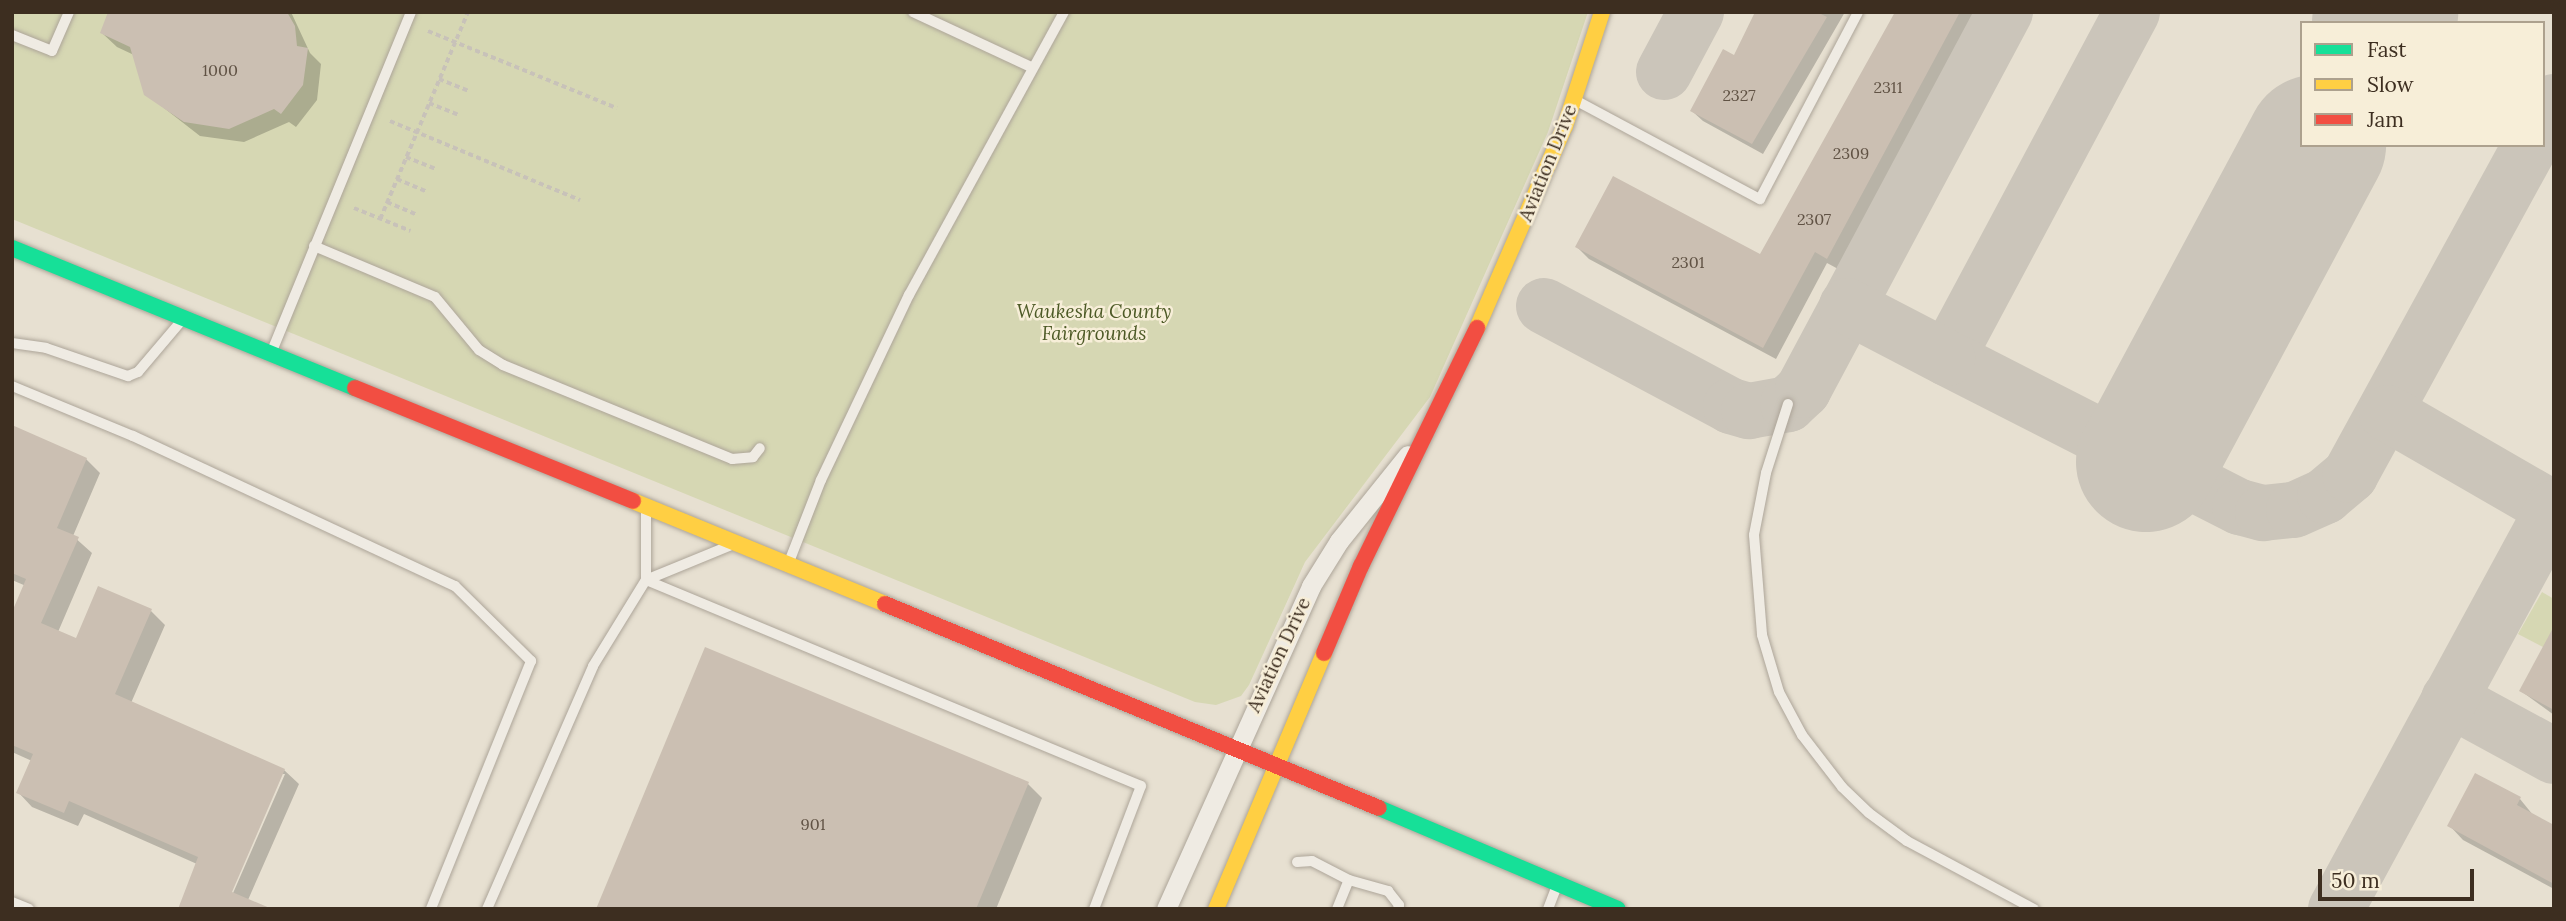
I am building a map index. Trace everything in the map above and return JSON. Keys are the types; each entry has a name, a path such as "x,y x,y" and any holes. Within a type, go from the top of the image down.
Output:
{"street":[{"name":"Aviation Drive","path":"1216,909 1360,566 1432,424 1535,197 1574,100 1602,12"},
{"path":"12,248 1236,747 1618,909"},
{"name":"Aviation Drive","path":"1166,909 1236,747 1324,564 1432,424"}],"lane":[{"path":"12,35 52,51 69,12"},
{"path":"270,355 411,12"},
{"path":"913,12 1033,68"},
{"path":"788,564 821,480 909,295 1064,12"},
{"path":"1574,100 1760,200 1858,12"},
{"path":"314,246 435,297 479,350 503,365 732,459 753,457 760,448"},
{"path":"12,343 46,348 128,376 138,372 183,319"},
{"path":"12,386 133,436 455,586 531,661 431,909"},
{"path":"1788,404 1766,473 1754,535 1762,635 1779,692 1802,735 1842,787 1869,813 1907,841 2034,909"},
{"path":"487,909 593,666 646,580 645,506"},
{"path":"646,580 736,543"},
{"path":"646,580 1141,786 1094,909"},
{"path":"1297,862 1312,861 1349,880 1388,891 1399,905 1398,909"},
{"path":"1337,909 1349,880"},
{"path":"1548,909 1559,883"},
{"path":"12,902 29,909"}],"path":[{"path":"380,219 468,12"},
{"path":"428,31 617,108"},
{"path":"439,79 468,90"},
{"path":"429,103 459,115"},
{"path":"390,121 580,200"},
{"path":"406,157 436,169"},
{"path":"397,179 427,192"},
{"path":"387,202 417,215"},
{"path":"354,208 411,230"}],"green space":[{"name":"Waukesha County Fairgrounds","path":"12,12 1588,12 1548,132 1430,397 1305,562 1249,685 1241,696 1216,705 1195,702 12,219"},
{"path":"2542,592 2554,599 2554,645 2543,647 2518,634"}],"building":[{"path":"108,12 287,12 295,26 297,46 308,48 303,85 281,114 274,109 229,129 184,122 144,95 130,47 100,33"},
{"path":"1755,12 1817,12 1827,17 1752,144 1690,111 1723,49 1734,55"},
{"path":"1895,12 1960,12 1827,259 1815,252 1763,348 1575,247 1613,176 1760,254"},
{"path":"12,425 87,458 57,528 79,537 41,623 76,638 98,586 152,609 115,694 285,769 232,892 272,909 178,909 198,857 69,801 64,813 16,793 33,754 12,745 12,612 26,579 12,573"},
{"path":"2554,626 2554,710 2519,691"},
{"path":"705,647 1029,782 976,909 596,909"},
{"path":"2475,773 2521,797 2517,805 2554,825 2554,884 2447,826"}],"taxiway":[{"path":"1664,72 1696,12"},
{"path":"1544,306 1731,406 1749,411 1788,404 1803,390 2005,12"},
{"path":"2132,12 1947,358 2240,507 2263,513 2294,510 2325,496 2350,475 2530,147"},
{"path":"2545,118 2554,102"},
{"path":"1847,306 1947,358"},
{"path":"2387,413 2553,509"},
{"path":"2336,909 2554,508"},
{"path":"2449,699 2554,756"}],"runway":[{"path":"2383,21 2388,12"},
{"path":"2146,462 2315,147"}],"traffic: fast":[{"path":"12,248 355,388"},
{"path":"1379,808 1618,909"}],"traffic: slow":[{"path":"1477,328 1565,126 1602,12"},
{"path":"633,501 885,604"},
{"path":"1216,909 1324,653"}],"traffic: jam":[{"path":"1324,653 1361,566 1477,328"},
{"path":"355,388 633,501"},
{"path":"885,604 1379,808"}]}
